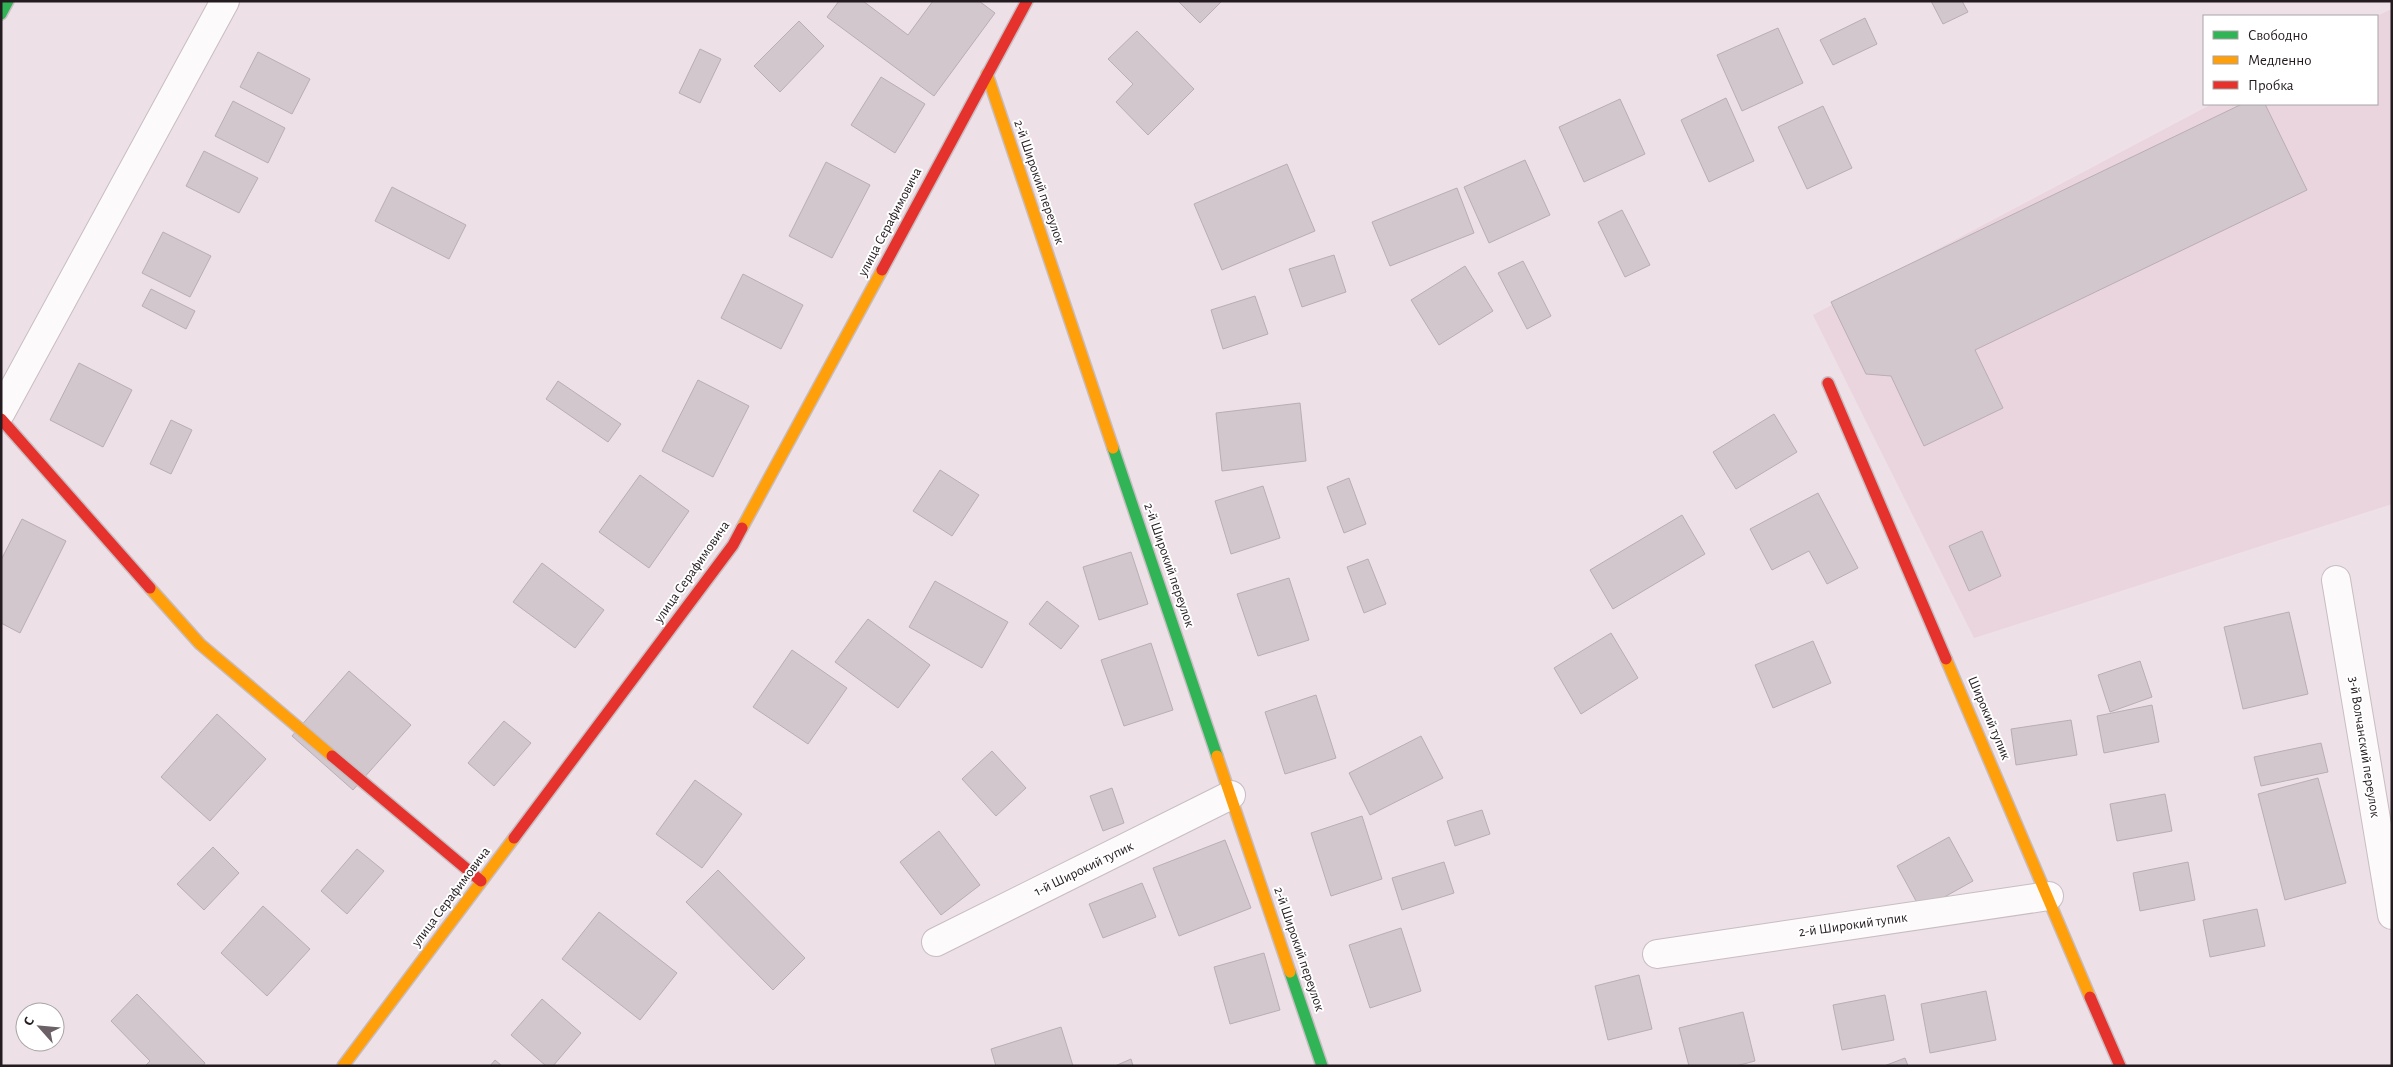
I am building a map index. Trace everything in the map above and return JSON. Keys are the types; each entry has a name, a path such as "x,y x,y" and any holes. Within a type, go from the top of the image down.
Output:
{"street":[{"path":"1,14 8,1"},
{"path":"1,412 225,1"},
{"name":"улица Серафимовича","path":"343,1066 733,545 1027,1"},
{"name":"2-й Широкий переулок","path":"987,74 1322,1066"},
{"name":"Широкий тупик","path":"1828,383 2049,896 2120,1066"},
{"path":"1,419 200,644 481,882"},
{"name":"3-й Волчанский переулок","path":"2336,580 2392,915"},
{"name":"1-й Широкий тупик","path":"936,942 1231,795"},
{"name":"2-й Широкий тупик","path":"1657,954 2049,896"}],"shaded area":[{"path":"2392,9 2392,504 1974,638 1813,315 2210,105 2378,105 2378,16"}],"building":[{"path":"839,1 863,1 908,35 933,1 979,1 995,13 934,96 827,17"},
{"path":"1178,1 1222,1 1200,23"},
{"path":"1931,1 1962,1 1968,12 1943,24"},
{"path":"1865,18 1877,44 1833,65 1820,40"},
{"path":"799,21 824,46 780,92 754,66"},
{"path":"1778,28 1803,83 1742,111 1717,55"},
{"path":"1137,31 1194,89 1148,135 1116,102 1133,84 1108,59"},
{"path":"700,49 721,59 700,103 679,93"},
{"path":"258,52 310,79 292,114 240,87"},
{"path":"881,77 925,104 895,153 851,125"},
{"path":"1726,98 1754,161 1709,182 1681,120"},
{"path":"1620,99 1645,154 1584,182 1559,127"},
{"path":"233,101 285,128 268,163 215,136"},
{"path":"2240,105 2265,105 2307,190 1975,350 2003,408 1924,446 1891,376 1866,374 1831,302"},
{"path":"1823,106 1852,168 1807,189 1778,127"},
{"path":"204,151 258,178 239,213 186,186"},
{"path":"1525,160 1550,215 1489,243 1464,187"},
{"path":"826,162 870,185 832,258 789,236"},
{"path":"1287,164 1315,231 1222,270 1194,204"},
{"path":"392,187 466,225 449,259 375,221"},
{"path":"1457,188 1474,233 1390,266 1372,222"},
{"path":"1622,210 1650,265 1625,277 1598,222"},
{"path":"163,232 211,256 190,297 142,273"},
{"path":"1334,255 1346,292 1302,307 1289,269"},
{"path":"1523,261 1551,316 1527,329 1498,273"},
{"path":"1465,266 1493,311 1439,345 1411,300"},
{"path":"743,274 803,305 781,349 721,318"},
{"path":"151,289 195,311 186,329 142,306"},
{"path":"1255,296 1268,334 1223,349 1211,310"},
{"path":"79,363 132,390 103,447 50,420"},
{"path":"698,380 749,406 713,477 662,451"},
{"path":"558,381 621,424 608,442 546,399"},
{"path":"1300,403 1306,461 1222,471 1216,413"},
{"path":"1774,414 1797,452 1736,489 1713,452"},
{"path":"171,420 192,430 171,474 150,464"},
{"path":"940,470 979,495 952,536 913,511"},
{"path":"640,475 689,511 649,568 599,532"},
{"path":"1349,478 1366,524 1344,533 1327,487"},
{"path":"1263,486 1280,538 1231,554 1215,501"},
{"path":"1818,493 1858,568 1827,584 1809,551 1772,570 1750,529"},
{"path":"1682,515 1705,554 1613,609 1590,570"},
{"path":"22,519 66,541 20,633 1,623 1,560"},
{"path":"1982,531 2001,576 1969,591 1949,546"},
{"path":"1131,552 1148,604 1099,620 1083,567"},
{"path":"1368,559 1386,604 1364,613 1347,567"},
{"path":"542,563 604,610 575,648 513,602"},
{"path":"1289,578 1309,640 1258,656 1237,594"},
{"path":"935,581 1008,622 982,668 909,627"},
{"path":"1047,601 1079,626 1061,649 1029,624"},
{"path":"2289,612 2308,694 2243,709 2224,627"},
{"path":"868,619 930,665 898,708 835,662"},
{"path":"1611,633 1638,678 1581,714 1554,668"},
{"path":"1813,641 1831,683 1773,708 1755,665"},
{"path":"1151,643 1173,710 1124,726 1101,660"},
{"path":"792,650 847,688 808,744 753,707"},
{"path":"2140,661 2152,697 2110,712 2098,675"},
{"path":"349,671 411,725 353,790 292,736"},
{"path":"1316,695 1336,758 1285,774 1265,712"},
{"path":"2152,705 2159,742 2104,753 2097,716"},
{"path":"217,714 266,759 210,821 161,777"},
{"path":"2071,720 2077,755 2016,765 2011,729"},
{"path":"504,721 531,743 494,786 468,763"},
{"path":"1421,736 1443,778 1370,815 1349,773"},
{"path":"2321,743 2328,772 2261,786 2254,757"},
{"path":"992,751 1026,788 996,816 962,779"},
{"path":"2318,778 2346,883 2285,900 2258,794"},
{"path":"695,780 742,814 702,868 656,834"},
{"path":"1112,788 1124,823 1103,831 1090,796"},
{"path":"2165,794 2172,831 2117,841 2110,804"},
{"path":"1482,810 1490,834 1455,846 1447,821"},
{"path":"1362,816 1382,879 1331,896 1311,833"},
{"path":"939,831 980,885 941,915 900,862"},
{"path":"1949,837 1973,881 1921,910 1897,866"},
{"path":"1225,840 1251,908 1179,936 1153,868"},
{"path":"213,847 239,873 204,910 177,884"},
{"path":"357,849 384,871 347,914 321,891"},
{"path":"1444,862 1454,893 1402,910 1392,878"},
{"path":"2188,862 2195,900 2140,911 2133,873"},
{"path":"718,870 805,958 773,990 686,902"},
{"path":"1142,883 1156,917 1103,938 1089,904"},
{"path":"263,906 310,949 267,996 221,953"},
{"path":"2257,909 2265,946 2210,957 2203,920"},
{"path":"599,912 677,973 640,1020 562,959"},
{"path":"1401,928 1421,991 1370,1008 1349,945"},
{"path":"1264,953 1280,1010 1230,1024 1214,967"},
{"path":"1639,975 1652,1029 1608,1040 1595,986"},
{"path":"1986,991 1996,1040 1930,1053 1921,1004"},
{"path":"137,994 205,1063 203,1066 145,1066 150,1061 111,1021"},
{"path":"1885,995 1894,1040 1842,1050 1833,1005"},
{"path":"542,999 581,1033 553,1066 546,1066 511,1035"},
{"path":"1743,1012 1755,1061 1736,1066 1689,1066 1679,1028"},
{"path":"1061,1027 1073,1066 996,1066 991,1049"},
{"path":"1905,1058 1908,1066 1884,1066"},
{"path":"1131,1059 1133,1066 1115,1066"},
{"path":"495,1060 502,1066 490,1066"}],"traffic: fast":[{"path":"1,14 8,1"},
{"path":"1113,448 1217,756"},
{"path":"1290,972 1322,1066"}],"traffic: slow":[{"path":"987,74 1113,448"},
{"path":"742,528 882,270"},
{"path":"150,588 200,644 332,756"},
{"path":"1946,659 2090,997"},
{"path":"1217,756 1290,972"},
{"path":"343,1066 514,838"}],"traffic: jam":[{"path":"882,270 1027,1"},
{"path":"1828,383 1946,659"},
{"path":"1,419 150,588"},
{"path":"514,838 733,545 742,528"},
{"path":"332,756 481,881"},
{"path":"2090,997 2120,1066"}]}
